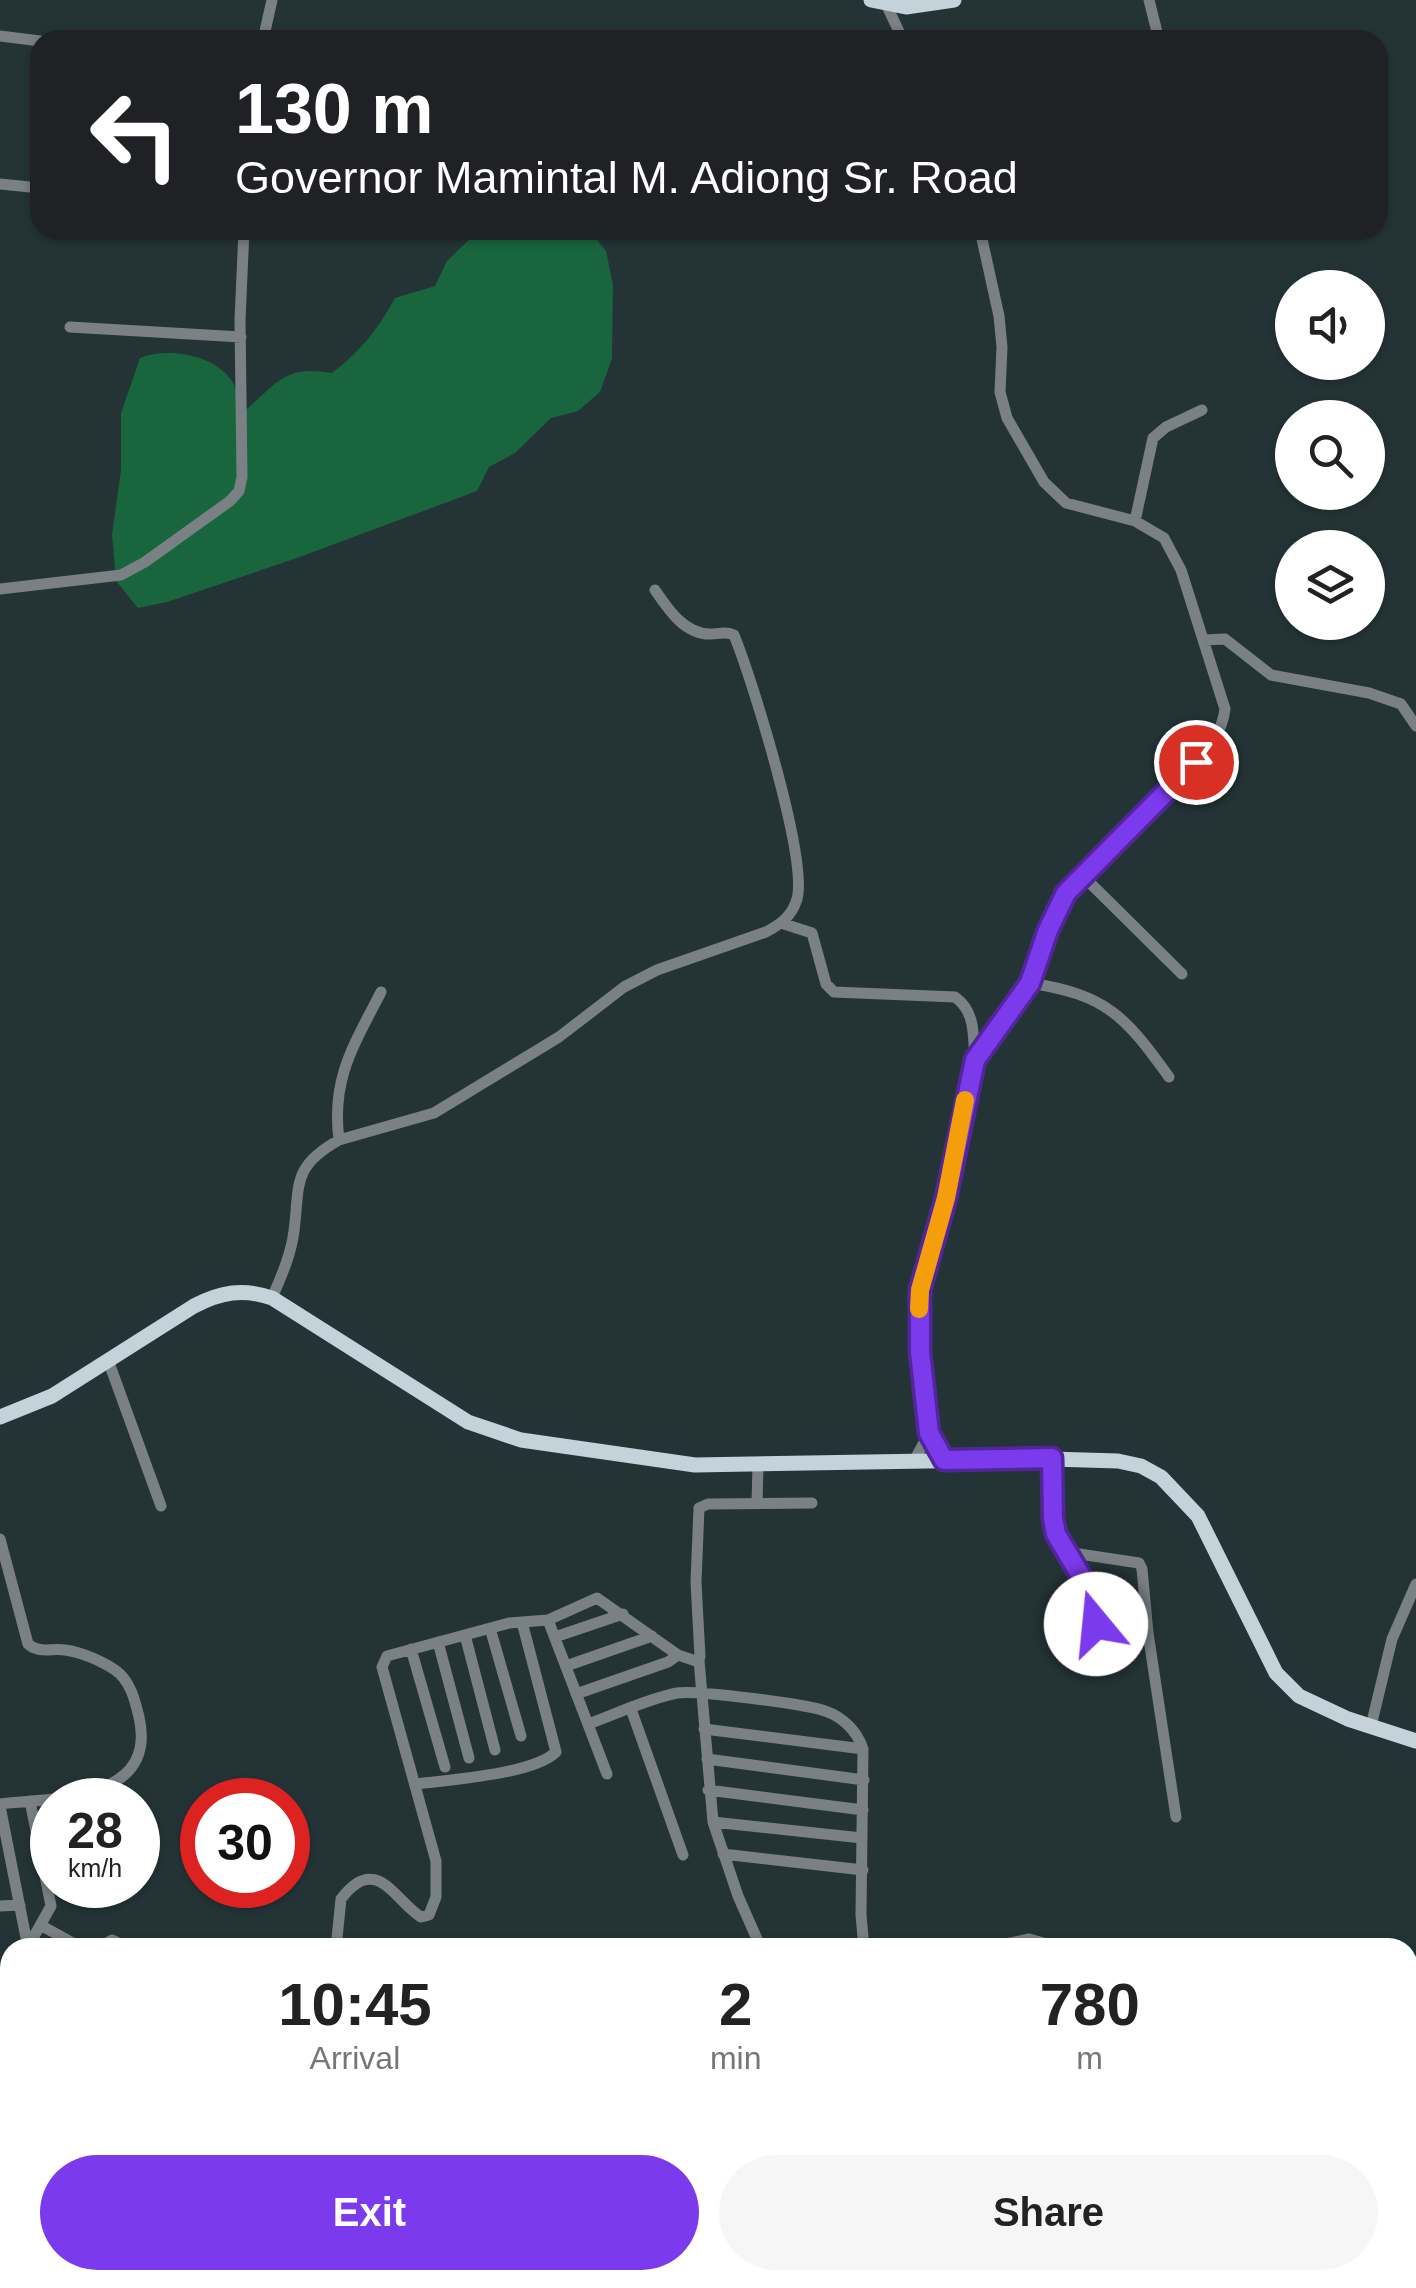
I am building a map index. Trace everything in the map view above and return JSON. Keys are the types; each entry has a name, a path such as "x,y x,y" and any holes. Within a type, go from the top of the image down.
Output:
{"main road":[{"path":"879,2 920,7 943,1"},
{"path":"0,1417 52,1396 215,1294 235,1291 272,1298 468,1422 536,1442 695,1464 758,1466 1052,1458 1141,1466 1182,1495 1206,1529 1276,1673 1299,1696 1416,1741"}],"street":[{"path":"265,30 272,0"},
{"path":"1150,0 1156,30"},
{"path":"879,2 897,30"},
{"path":"0,36 30,40"},
{"path":"0,184 30,187"},
{"path":"0,590 121,575 160,552 238,491 242,476 244,240"},
{"path":"975,1060 1030,983 1057,909 1082,875 1196,762 1223,725 1222,692 1170,547 1155,530 1135,521 1081,509 1055,494 1007,418 1000,392 999,316 982,240"},
{"path":"70,327 241,337"},
{"path":"1135,521 1153,438 1166,426 1202,410"},
{"path":"272,1298 290,1249 295,1194 301,1175 324,1148 434,1112 559,1037 624,987 657,970 781,923 797,899 797,865 772,757 734,635 706,634 676,619 654,590"},
{"path":"1204,640 1225,639 1271,674 1369,693 1401,704 1416,726"},
{"path":"1082,875 1182,974"},
{"path":"781,923 812,933 826,984 834,992 954,997 970,1012 975,1060 946,1198 920,1290 920,1352 929,1433 944,1460"},
{"path":"1030,983 1071,989 1098,1001 1125,1021 1169,1077"},
{"path":"339,1140 336,1112 340,1076 381,992"},
{"path":"108,1360 161,1506"},
{"path":"914,1461 929,1433"},
{"path":"1052,1458 1053,1518 1066,1552 1081,1576 1091,1617 1096,1624 1113,1629 1148,1633"},
{"path":"757,1503 758,1466"},
{"path":"757,1938 713,1822 708,1790 699,1660 698,1512 704,1504 812,1503"},
{"path":"0,1539 28,1644 38,1650 75,1652 112,1668 129,1686 140,1722 136,1759 121,1778"},
{"path":"1066,1552 1139,1563 1142,1569 1176,1817"},
{"path":"1372,1726 1392,1639 1416,1584"},
{"path":"337,1938 340,1899 360,1884 387,1884 421,1918 433,1909 436,1862 382,1667 386,1656 490,1628 548,1620 598,1598 678,1655 690,1661 699,1660"},
{"path":"554,1637 623,1614"},
{"path":"548,1620 607,1774"},
{"path":"416,1784 497,1773 546,1759 556,1752 522,1622"},
{"path":"490,1628 520,1736"},
{"path":"464,1635 496,1750"},
{"path":"566,1666 652,1636"},
{"path":"438,1642 470,1758"},
{"path":"410,1649 445,1767"},
{"path":"576,1694 678,1655"},
{"path":"588,1724 680,1692 825,1711 852,1729 863,1748 864,1938"},
{"path":"631,1709 683,1855"},
{"path":"704,1729 863,1748"},
{"path":"707,1759 864,1780"},
{"path":"708,1790 863,1810"},
{"path":"29,1938 0,1805 30,1801"},
{"path":"713,1822 862,1838"},
{"path":"724,1854 863,1870"},
{"path":"0,1906 20,1904"},
{"path":"35,1938 50,1908"},
{"path":"42,1926 64,1938"}],"green space":[{"path":"469,240 597,240 606,251 613,285 612,358 600,392 578,411 551,418 515,453 489,467 477,491 297,558 138,608 116,581 112,534 121,470 121,413 140,358 176,353 214,364 232,381 242,413 291,374 332,373 368,339 395,298 435,286 447,261"}],"slow traffic":[{"path":"919,1309 920,1290 946,1198 965,1100"}],"route":[{"path":"1096,1624 1081,1576 1056,1534 1052,1458 944,1460 929,1433 918,1326 920,1290 946,1198 975,1060 1030,983 1066,893 1196,762"}]}
